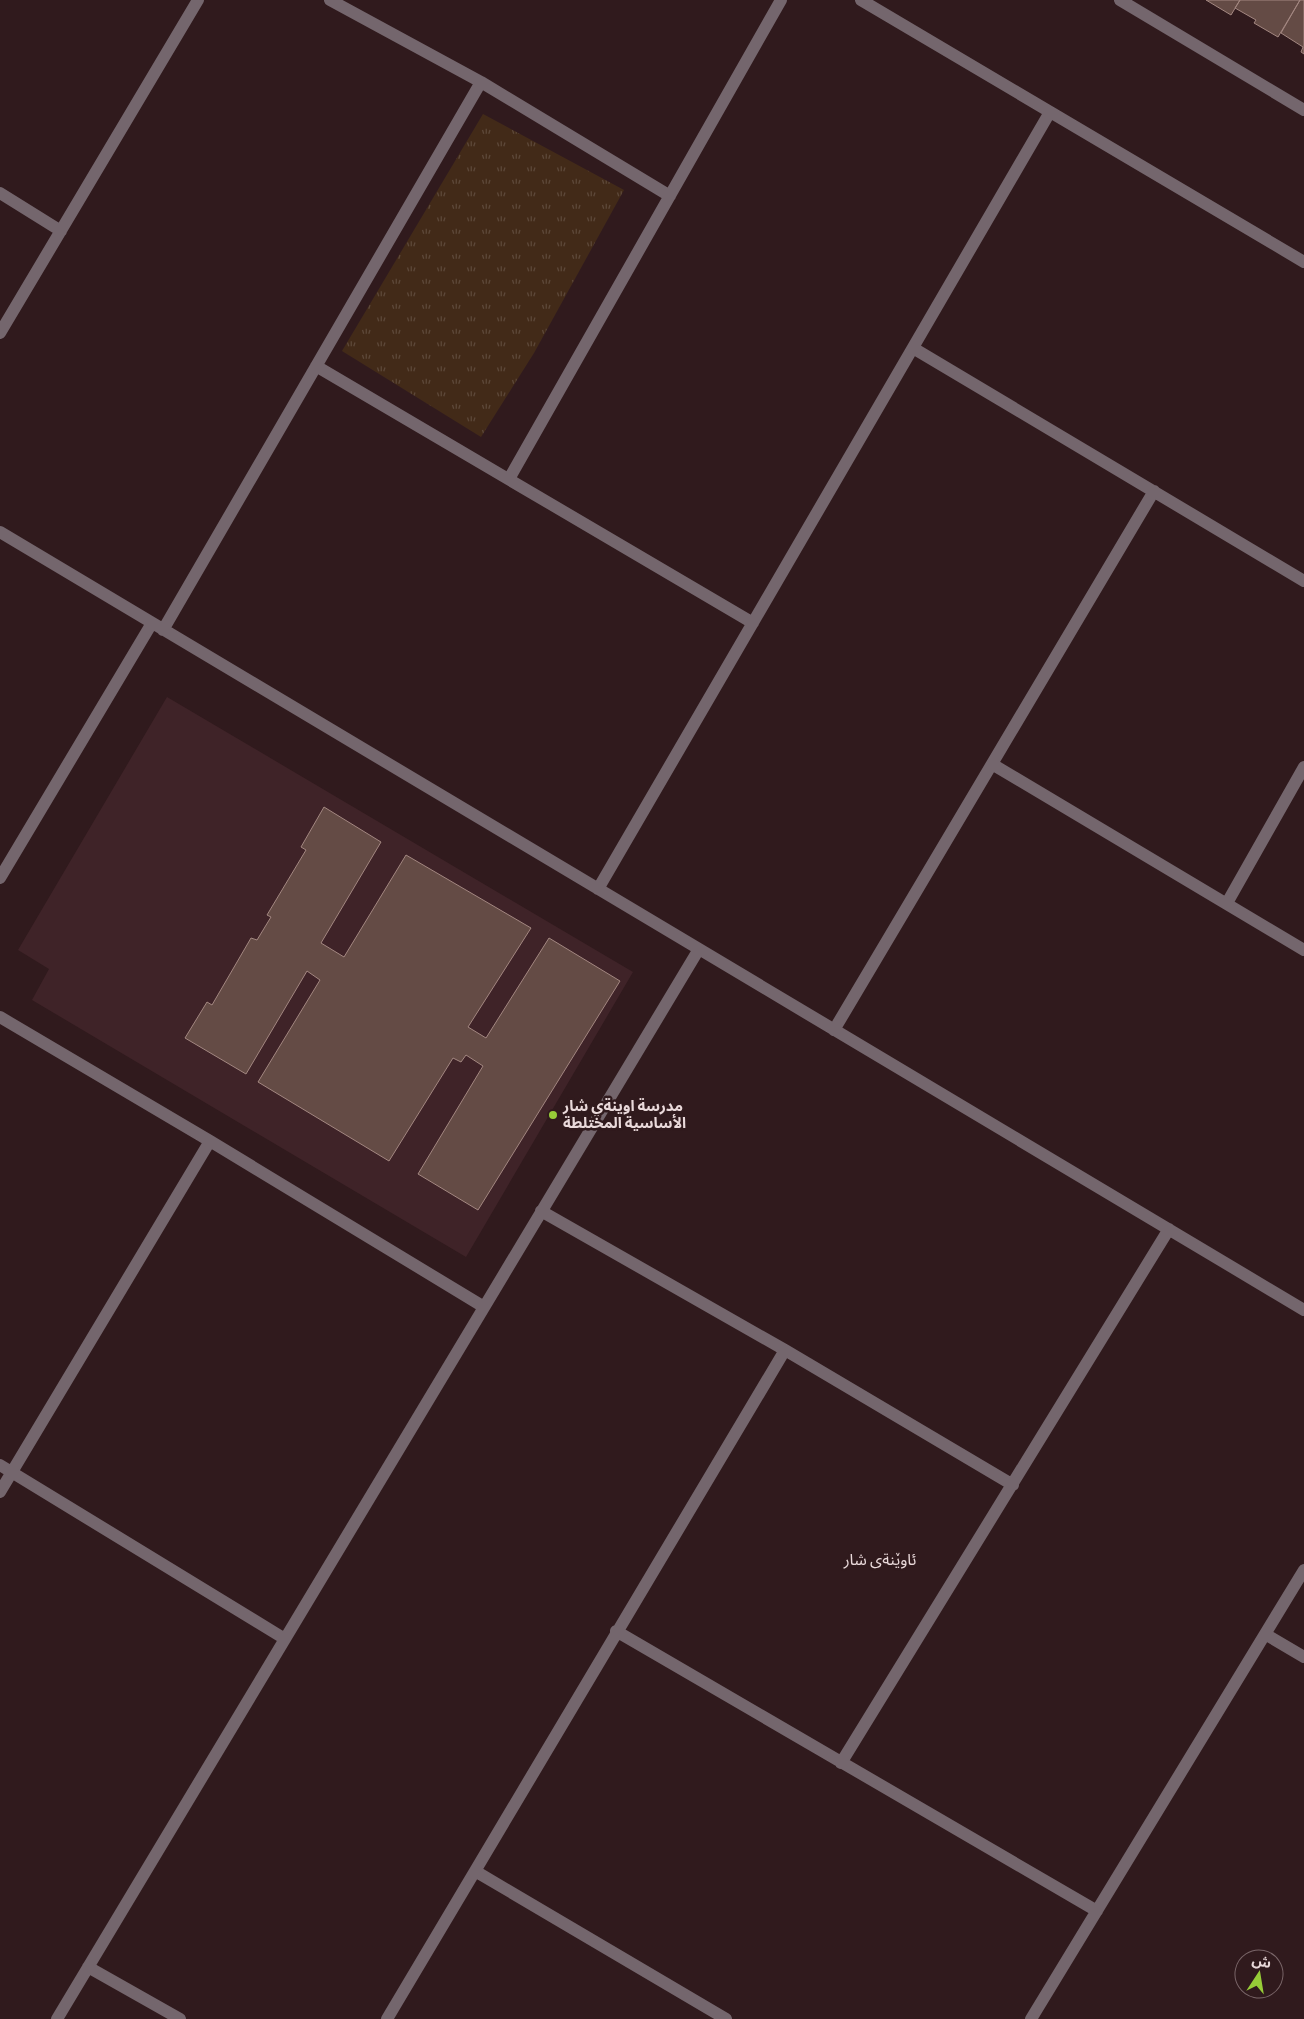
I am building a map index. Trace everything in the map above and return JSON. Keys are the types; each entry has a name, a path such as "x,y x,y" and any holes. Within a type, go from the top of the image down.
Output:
{"street":[{"path":"0,333 198,0"},
{"path":"330,0 481,82 670,196"},
{"path":"509,479 781,0"},
{"path":"861,0 1304,262"},
{"path":"1120,0 1304,110"},
{"path":"0,878 158,626 316,366 481,82"},
{"path":"598,889 1050,112"},
{"path":"0,193 61,231"},
{"path":"913,348 1304,581"},
{"path":"316,366 753,623"},
{"path":"834,1030 1154,491"},
{"path":"0,532 1304,1310"},
{"path":"992,764 1304,950"},
{"path":"1227,903 1304,767"},
{"path":"57,2019 699,949"},
{"path":"0,1017 210,1141 484,1307"},
{"path":"0,1492 210,1141"},
{"path":"541,1211 785,1350 1013,1484"},
{"path":"841,1763 1170,1229"},
{"path":"387,2019 616,1631 785,1350"},
{"path":"0,1465 285,1638"},
{"path":"1031,2019 1304,1570"},
{"path":"616,1631 1096,1911"},
{"path":"1265,1634 1304,1657"},
{"path":"475,1871 726,2019"},
{"path":"88,1966 180,2019"}],"shaded area":[{"path":"167,697 633,972 466,1257 32,1000 49,969 18,950"}],"green space":[{"path":"483,114 624,190 534,353 481,437 342,351"}],"building":[{"path":"1206,0 1240,0 1231,15"},
{"path":"1240,0 1300,0 1278,37 1254,23 1256,20 1235,8"},
{"path":"1300,0 1304,0 1304,54 1301,52 1303,47 1281,33"},
{"path":"324,807 381,842 321,943 344,957 406,855 531,928 468,1027 486,1038 549,938 620,981 478,1210 418,1174 483,1066 466,1055 461,1062 453,1058 389,1161 258,1082 320,980 307,971 246,1074 185,1038 207,1002 212,1005 251,938 257,940 271,917 267,915 306,850 301,847"}],"place":[{"name":"مدرسة اوينةي شار الأساسية المختلطة","path":"553,1115"}],"district":[{"name":"ئاوێنةی شار","path":"880,1560"}]}
